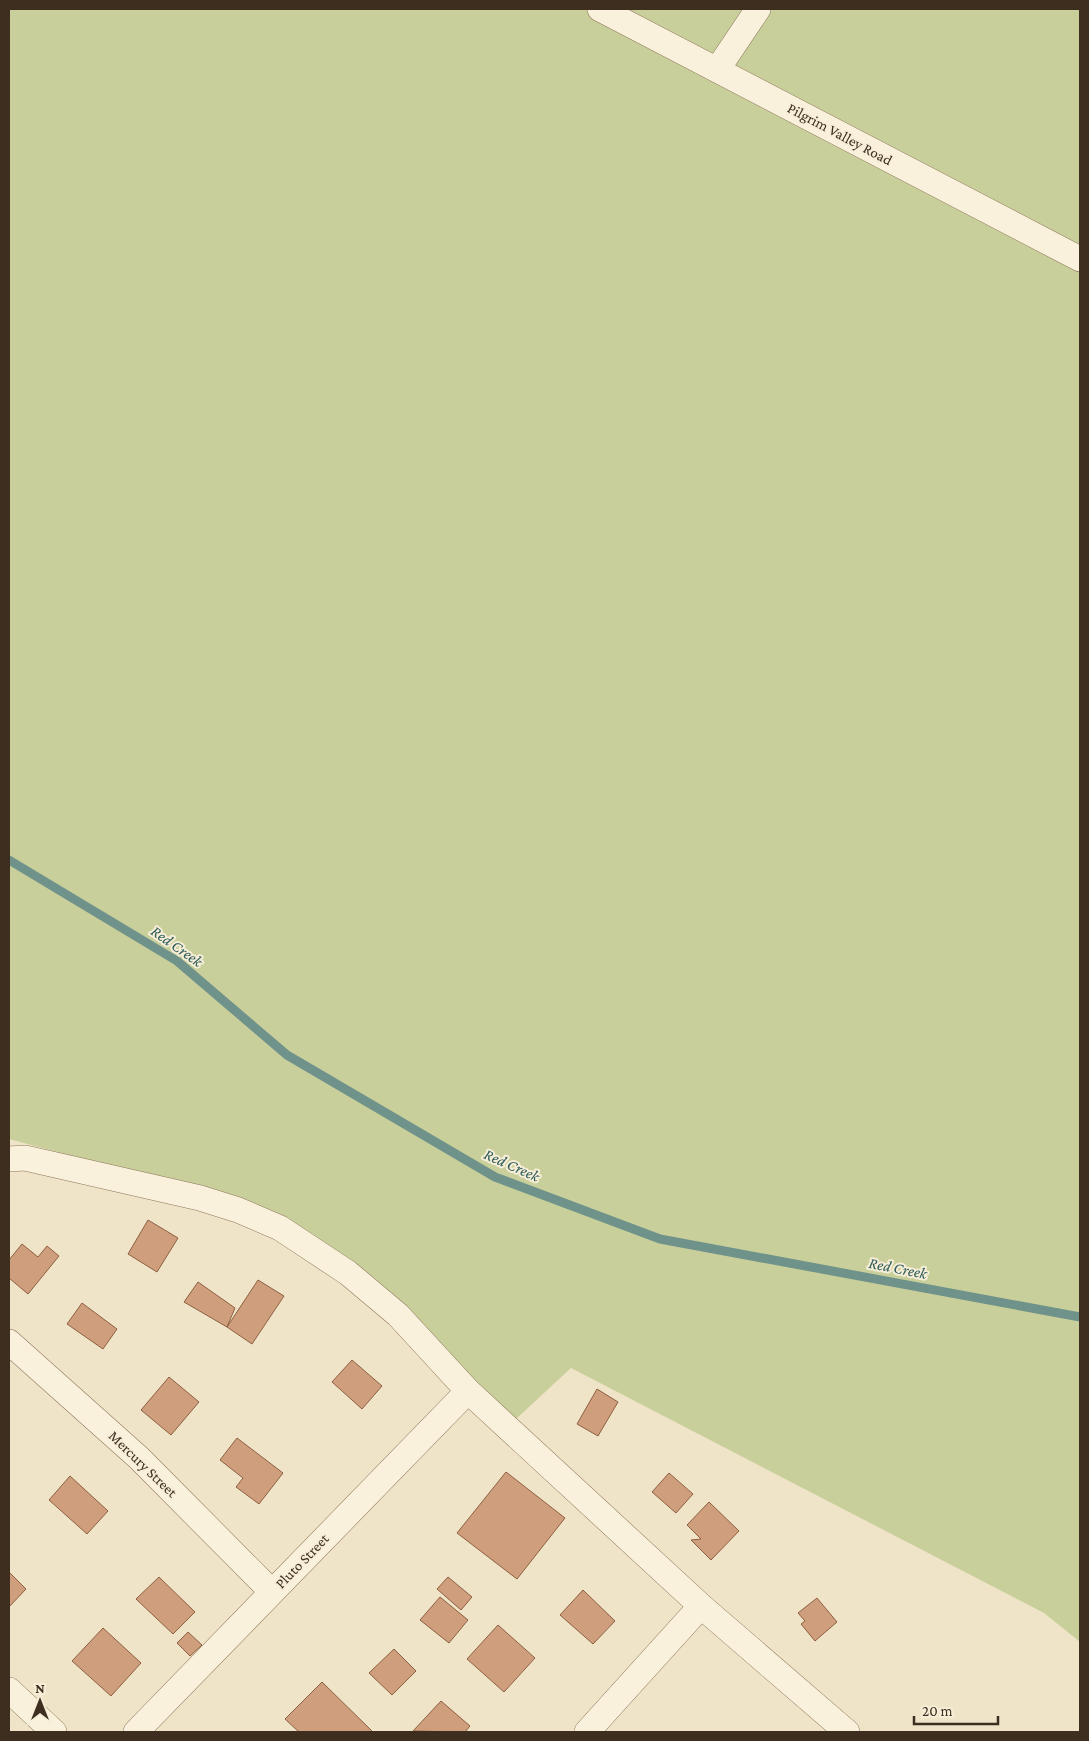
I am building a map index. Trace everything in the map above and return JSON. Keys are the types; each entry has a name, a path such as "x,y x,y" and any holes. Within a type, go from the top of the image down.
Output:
{"street":[{"name":"Pilgrim Valley Road","path":"600,9 1080,259"},
{"path":"716,70 758,9"},
{"path":"9,1158 26,1158 200,1198 238,1210 280,1228 348,1273 398,1314 468,1391 701,1606 847,1732"},
{"name":"Mercury Street","path":"9,1342 139,1458 272,1592"},
{"name":"Pluto Street","path":"136,1732 468,1391"},
{"path":"587,1732 701,1606"},
{"path":"9,1690 54,1732"}],"green space":[{"path":"9,9 1080,9 1080,1642 1044,1613 571,1368 516,1419 331,1248 192,1188 9,1139"}],"building":[{"path":"148,1220 178,1238 157,1272 128,1254"},
{"path":"22,1244 38,1257 47,1246 59,1256 28,1294 9,1278 9,1260"},
{"path":"258,1280 284,1296 252,1344 227,1327"},
{"path":"198,1282 235,1308 227,1327 184,1302"},
{"path":"82,1303 117,1329 103,1349 67,1324"},
{"path":"352,1360 382,1386 362,1409 332,1382"},
{"path":"169,1377 199,1402 171,1435 141,1410"},
{"path":"597,1389 618,1402 598,1436 577,1424"},
{"path":"237,1438 283,1473 259,1504 236,1487 243,1478 220,1460"},
{"path":"506,1472 565,1518 517,1579 457,1533"},
{"path":"669,1473 693,1494 676,1513 652,1492"},
{"path":"70,1476 108,1511 87,1534 49,1500"},
{"path":"709,1502 739,1531 711,1560 691,1540 701,1539 687,1525"},
{"path":"9,1572 26,1589 9,1607"},
{"path":"159,1577 195,1612 173,1634 136,1599"},
{"path":"448,1577 472,1597 461,1610 437,1589"},
{"path":"583,1590 615,1621 593,1644 560,1615"},
{"path":"440,1597 468,1620 449,1643 420,1620"},
{"path":"817,1598 837,1622 815,1641 801,1624 805,1621 798,1613"},
{"path":"498,1625 535,1658 504,1692 467,1659"},
{"path":"103,1628 141,1663 111,1696 72,1661"},
{"path":"188,1632 202,1645 190,1656 177,1643"},
{"path":"394,1649 416,1671 392,1695 369,1673"},
{"path":"322,1682 373,1732 299,1732 285,1719"},
{"path":"441,1701 470,1726 465,1732 413,1731"}],"waterway":[{"name":"Red Creek","path":"9,860 177,961 287,1055 495,1177 660,1239 1080,1317"}]}
